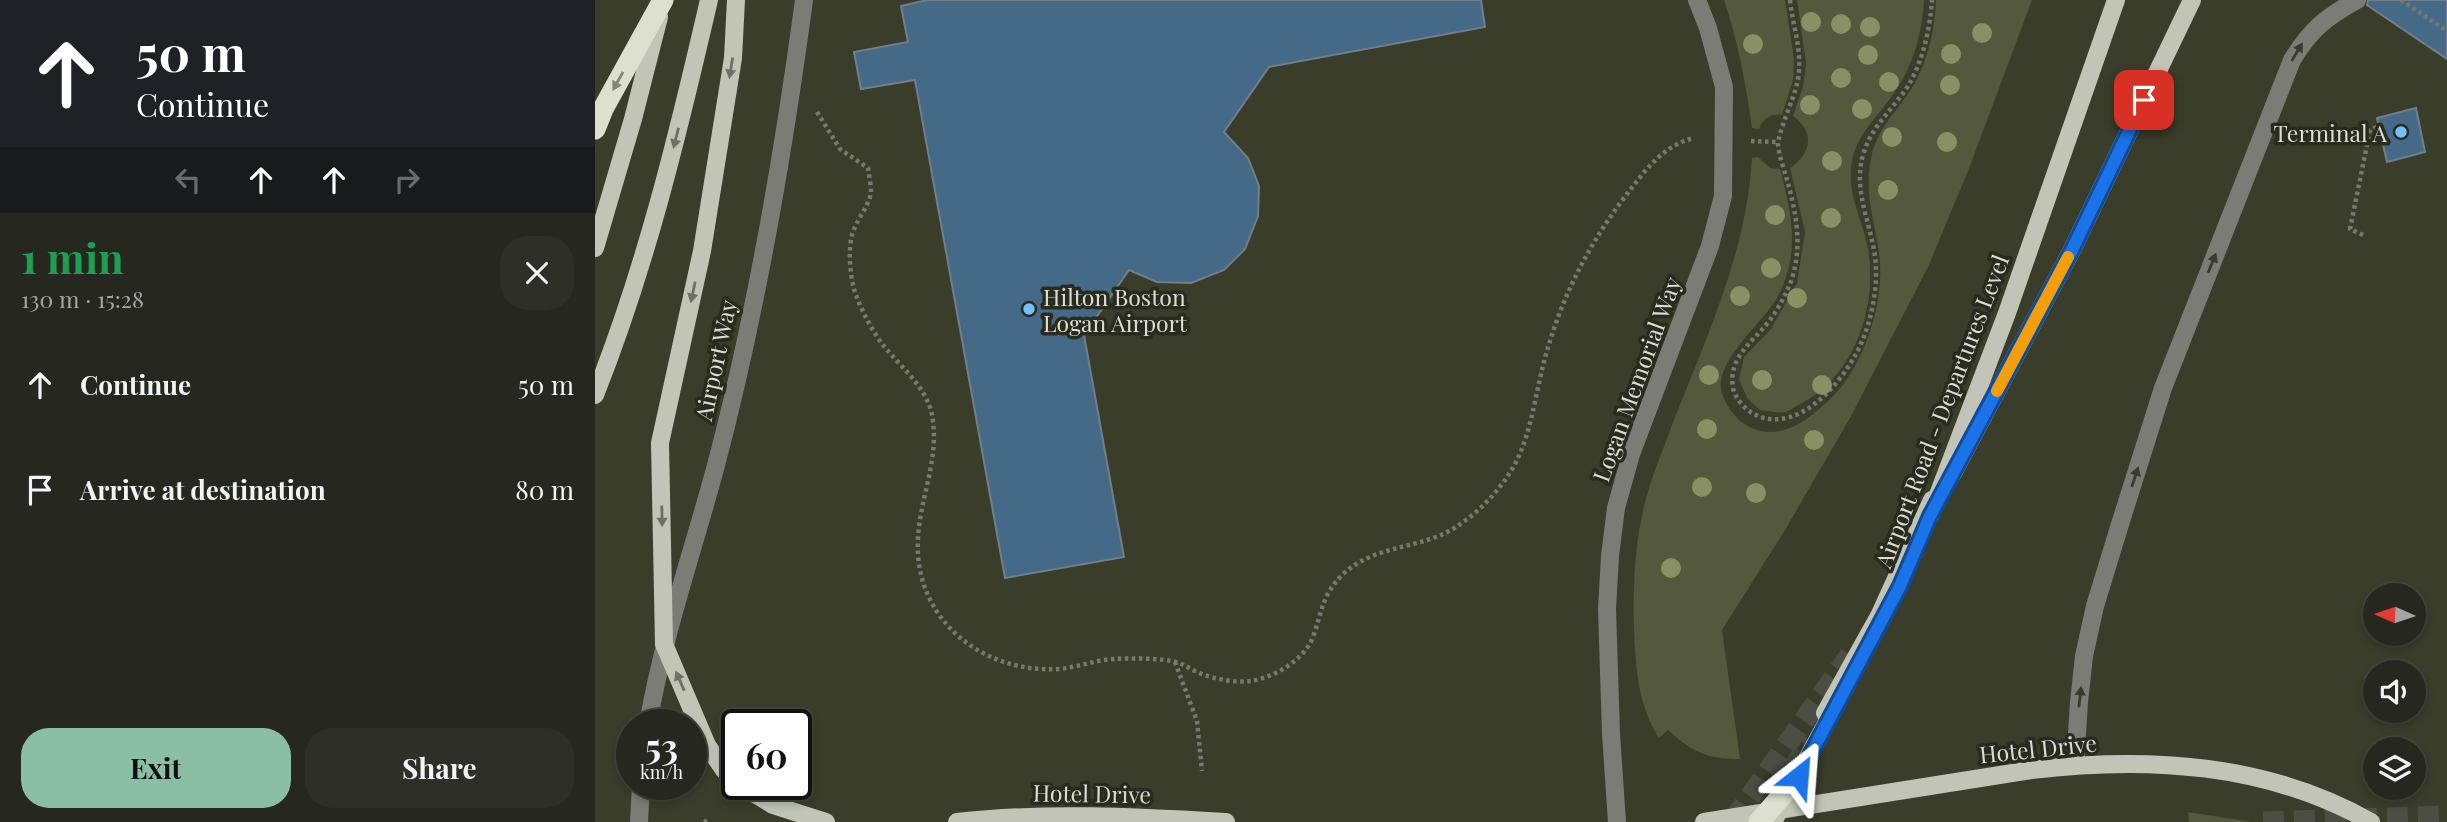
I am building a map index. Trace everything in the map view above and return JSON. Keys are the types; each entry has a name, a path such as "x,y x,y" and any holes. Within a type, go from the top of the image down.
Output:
{"highway":[{"path":"595,129 603,109 663,0"},
{"path":"1759,822 1799,776"}],"main road":[{"path":"595,248 633,118 663,0"},
{"path":"595,395 625,317 654,221 709,0"},
{"path":"721,766 707,745 664,644 660,443 702,251 733,58 736,0"},
{"path":"1916,537 1979,381 2114,0"},
{"name":"Airport Road - Departures Level","path":"1773,822 1900,586 1930,516 2007,313 2114,0"},
{"path":"1930,516 2072,250 2192,0"},
{"path":"1811,737 1880,614 1916,537 2192,0"},
{"name":"Hotel Drive","path":"1704,822 2075,765 2187,765 2229,772 2308,792 2371,822"},
{"path":"765,800 826,822"},
{"name":"Hotel Drive","path":"957,822 1057,815 1226,822"}],"street":[{"name":"Airport Way","path":"651,709 664,644 715,468 748,323 789,105 804,0"},
{"name":"Logan Memorial Way","path":"1618,822 1611,734 1607,609 1609,556 1616,508 1631,454 1710,246 1723,196 1724,87 1697,0"},
{"path":"2075,765 2081,679 2095,606 2162,388 2292,60 2307,35 2357,0"},
{"path":"639,822 640,800"}],"path":[{"path":"1790,0 1797,30 1800,66 1797,85 1778,142 1797,213 1795,263 1790,283 1774,314 1742,350 1736,362 1733,389 1739,402 1749,411 1772,419 1800,413 1838,382 1853,359 1865,332 1876,276 1875,257 1860,194 1863,154 1878,124 1908,85 1926,41 1932,0"},
{"path":"2401,0 2447,31"},
{"path":"816,111 840,149 868,168 870,192 852,235 850,261 854,289 866,318 881,343 923,390 933,418 933,456 922,504 918,568 928,599 947,626 967,644 991,659 1025,667 1059,669 1112,659 1175,661 1200,674 1252,681 1278,672 1297,660 1311,642 1323,601 1344,572 1380,552 1441,535 1458,525 1492,495 1511,472 1524,443 1553,330 1580,264 1610,216 1642,173 1678,142 1694,138"},
{"path":"2363,235 2350,229 2370,130 2379,126"},
{"path":"1750,141 1778,142"},
{"path":"1175,661 1197,721 1202,771"}],"shaded area":[{"path":"595,0 2447,0 2447,822 595,822"},
{"path":"1724,0 1785,0 1794,59 1793,80 1782,115 1768,118 1759,129 1752,128 1741,63"},
{"path":"1797,0 1924,0 1919,36 1908,69 1859,141 1852,161 1851,185 1866,238 1870,271 1869,294 1858,338 1835,377 1819,392 1788,411 1780,412 1760,410 1747,398 1739,379 1744,357 1771,329 1797,283 1805,232 1790,168 1803,156 1808,142 1805,129 1793,116 1803,87 1806,63"},
{"path":"1936,0 2032,0 1968,171 1928,267 1850,418 1785,530 1722,630 1740,759 1709,756 1685,744 1668,730 1659,738 1652,726 1639,687 1634,632 1635,571 1640,526 1649,488 1734,259 1749,192 1752,158 1758,157 1770,168 1780,169 1791,221 1792,247 1781,291 1737,349 1723,373 1723,396 1741,422 1763,431 1779,431 1800,423 1813,414 1851,373 1869,334 1879,293 1879,253 1869,193 1872,154 1880,133 1913,87 1922,68 1931,40"},
{"path":"2188,812 2252,822 2189,822"}],"building":[{"name":"Hilton Boston Logan Airport","path":"927,0 1481,0 1485,27 1269,67 1224,132 1248,158 1259,186 1258,216 1245,249 1224,270 1191,283 1157,282 1129,270 1084,335 1124,557 1005,578 915,80 861,89 854,52 908,42 901,6"},
{"path":"2368,0 2447,0 2447,59 2367,5"},
{"name":"Terminal A","path":"2416,108 2425,152 2387,162 2377,118"}],"tunnel":[{"path":"1732,822 1850,655"},
{"path":"1777,790 1810,740"},
{"path":"2263,822 2447,816"}],"slow traffic":[{"path":"1997,391 2068,257"}],"place":[{"name":"Terminal A","path":"2401,132"},
{"name":"Hilton Boston Logan Airport","path":"1029,309"}],"route":[{"path":"1799,776 1900,586 1930,516 2072,250 2144,100"}]}
